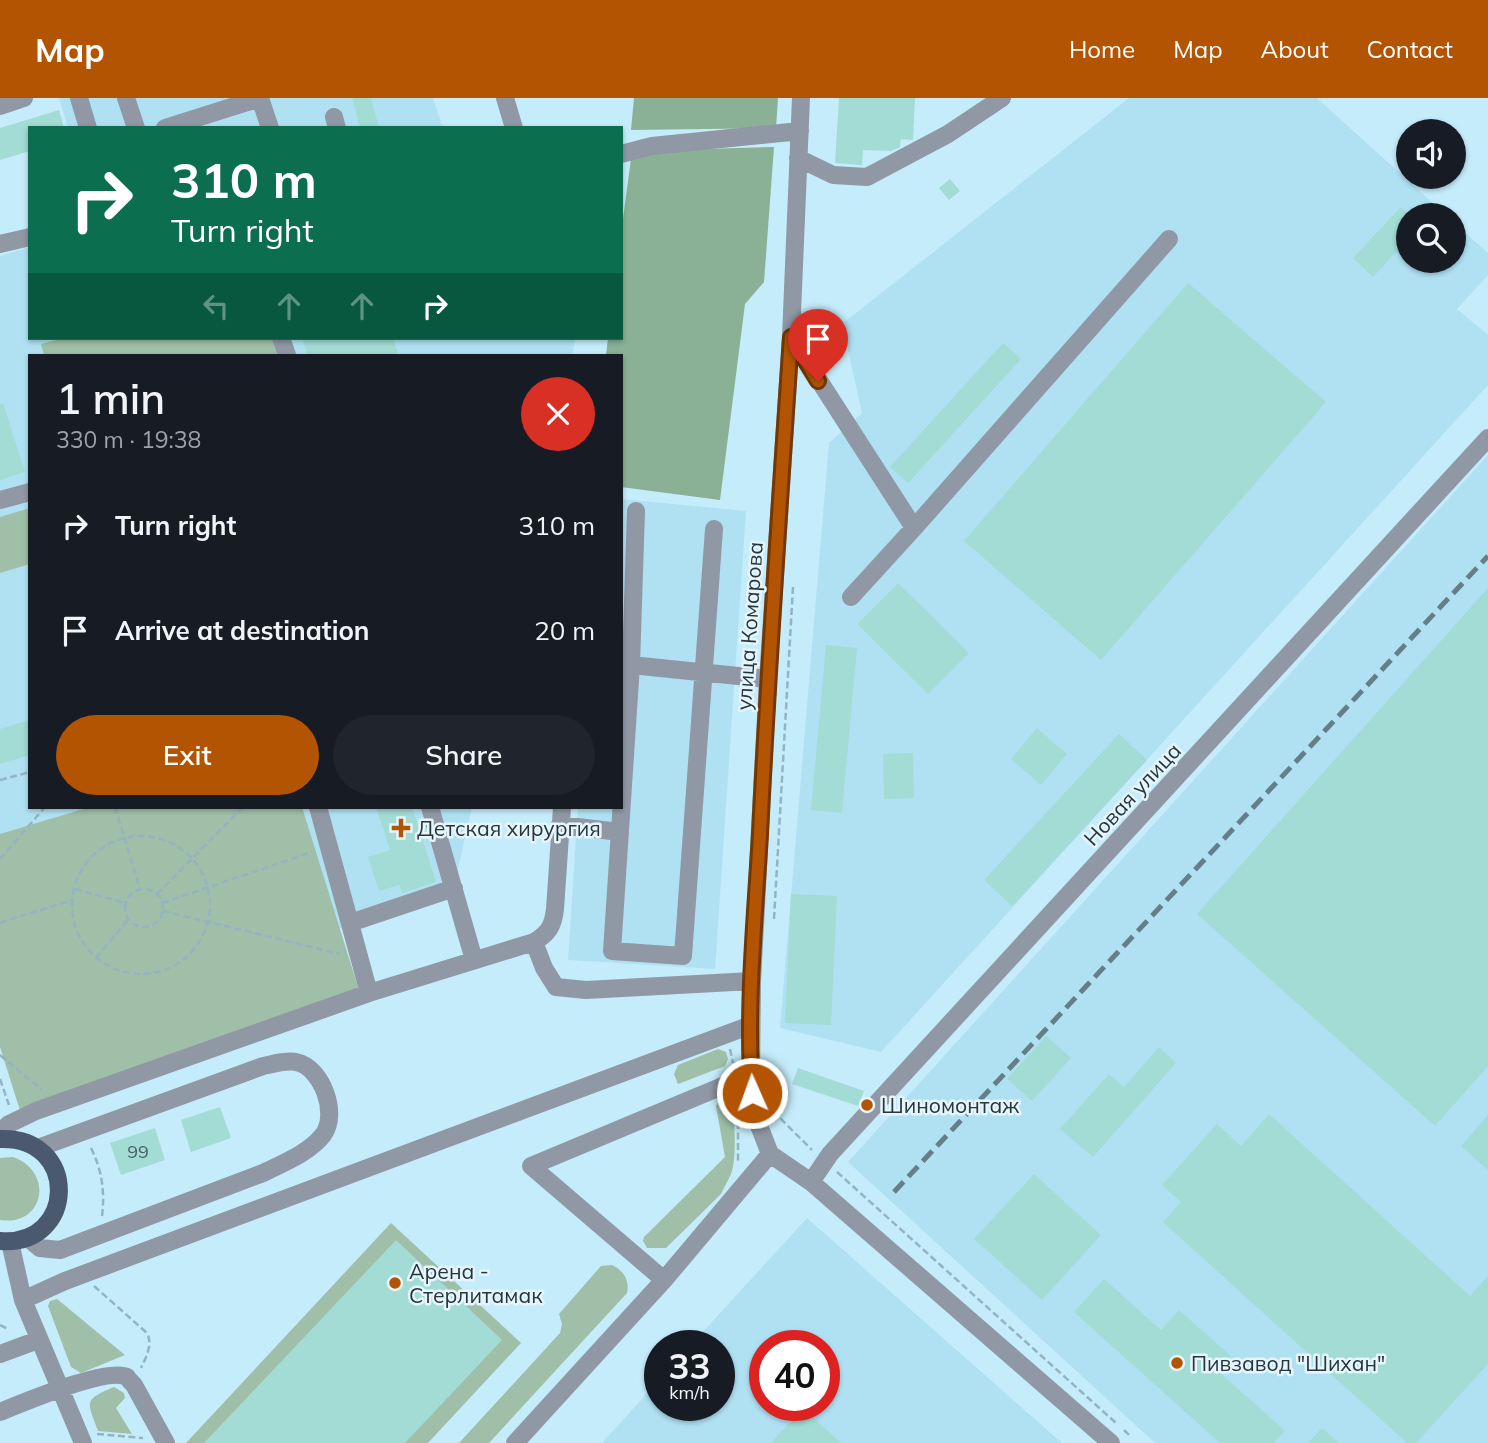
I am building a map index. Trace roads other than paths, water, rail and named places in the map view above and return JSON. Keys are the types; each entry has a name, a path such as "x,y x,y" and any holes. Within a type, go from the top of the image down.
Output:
{"main road":[{"path":"0,1139 13,1138 38,1148 50,1159 57,1172 60,1188 52,1218 41,1229 28,1238 5,1241"}],"street":[{"path":"0,106 24,98"},
{"path":"79,98 87,126"},
{"path":"126,98 135,126"},
{"path":"171,126 260,98 269,126"},
{"path":"505,98 513,126"},
{"name":"улица Комарова","path":"770,1154 756,1120 751,1077 752,981 768,679 791,337 801,98"},
{"path":"798,158 833,175 867,177 948,134 1002,98"},
{"path":"623,153 652,146 800,131"},
{"path":"0,244 28,237"},
{"path":"851,597 1168,239"},
{"path":"791,337 914,528"},
{"name":"Новая улица","path":"811,1182 830,1154 1488,438"},
{"path":"0,500 28,493"},
{"path":"623,786 631,664 636,511"},
{"path":"622,809 612,951 683,957 714,529"},
{"path":"631,664 768,679"},
{"path":"319,809 369,993"},
{"path":"431,809 474,960"},
{"path":"7,1127 36,1111 369,993 534,942 546,935 553,925 561,816 620,832"},
{"path":"350,923 454,888"},
{"path":"534,942 544,968 556,987 586,990 752,981"},
{"path":"23,1300 65,1281 751,1025"},
{"path":"28,1238 40,1248 60,1250 263,1173 294,1158 316,1142 328,1123 328,1108 318,1079 310,1069 297,1062 283,1062 263,1066 38,1148"},
{"path":"664,1280 531,1166 725,1085 751,1077"},
{"path":"515,1443 664,1280 770,1154 811,1182 1111,1443"},
{"path":"5,1241 38,1340 83,1443"},
{"path":"0,1354 38,1340"},
{"path":"0,1412 60,1389 117,1375 127,1377 134,1385 165,1442"}],"railway":[{"path":"894,1192 1488,556"}],"place":[{"name":"Детская хирургия","path":"401,828"},
{"name":"Шиномонтаж","path":"867,1105"},
{"name":"Арена - Стерлитамак","path":"395,1283"},
{"name":"Пивзавод \"Шихан\"","path":"1177,1363"}]}
